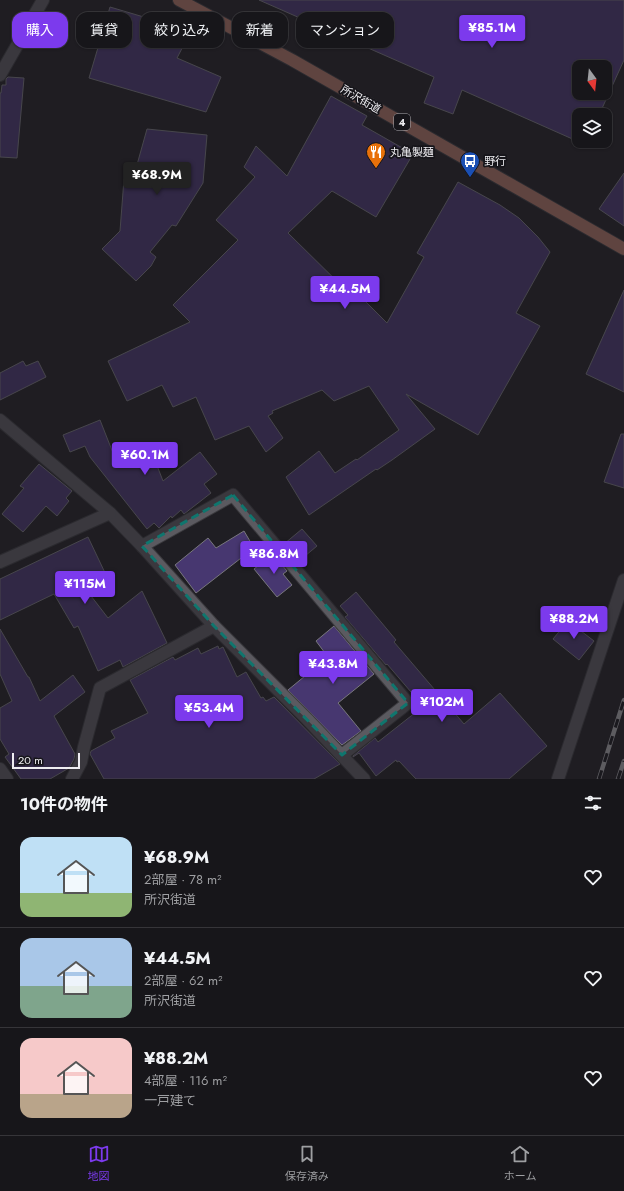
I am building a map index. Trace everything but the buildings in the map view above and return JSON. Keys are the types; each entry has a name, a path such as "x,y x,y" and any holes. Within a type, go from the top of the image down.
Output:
{"main road":[{"name":"所沢街道","path":"179,0 292,60 624,249"}],"street":[{"path":"0,76 44,0"},
{"path":"0,420 110,513 214,626 308,719 364,779"},
{"path":"142,546 233,495 408,703 342,755"},
{"path":"0,562 110,513"},
{"path":"558,779 624,580"},
{"path":"72,779 81,762 100,688 214,626"},
{"path":"0,769 7,779"}],"highlighted area":[{"path":"233,495 408,703 342,755 214,626 142,546"}],"railway":[{"path":"599,779 624,700"},
{"path":"618,779 624,761"}],"place":[{"name":"丸亀製麺","path":"376,169"},
{"name":"野行","path":"470,178"}]}
